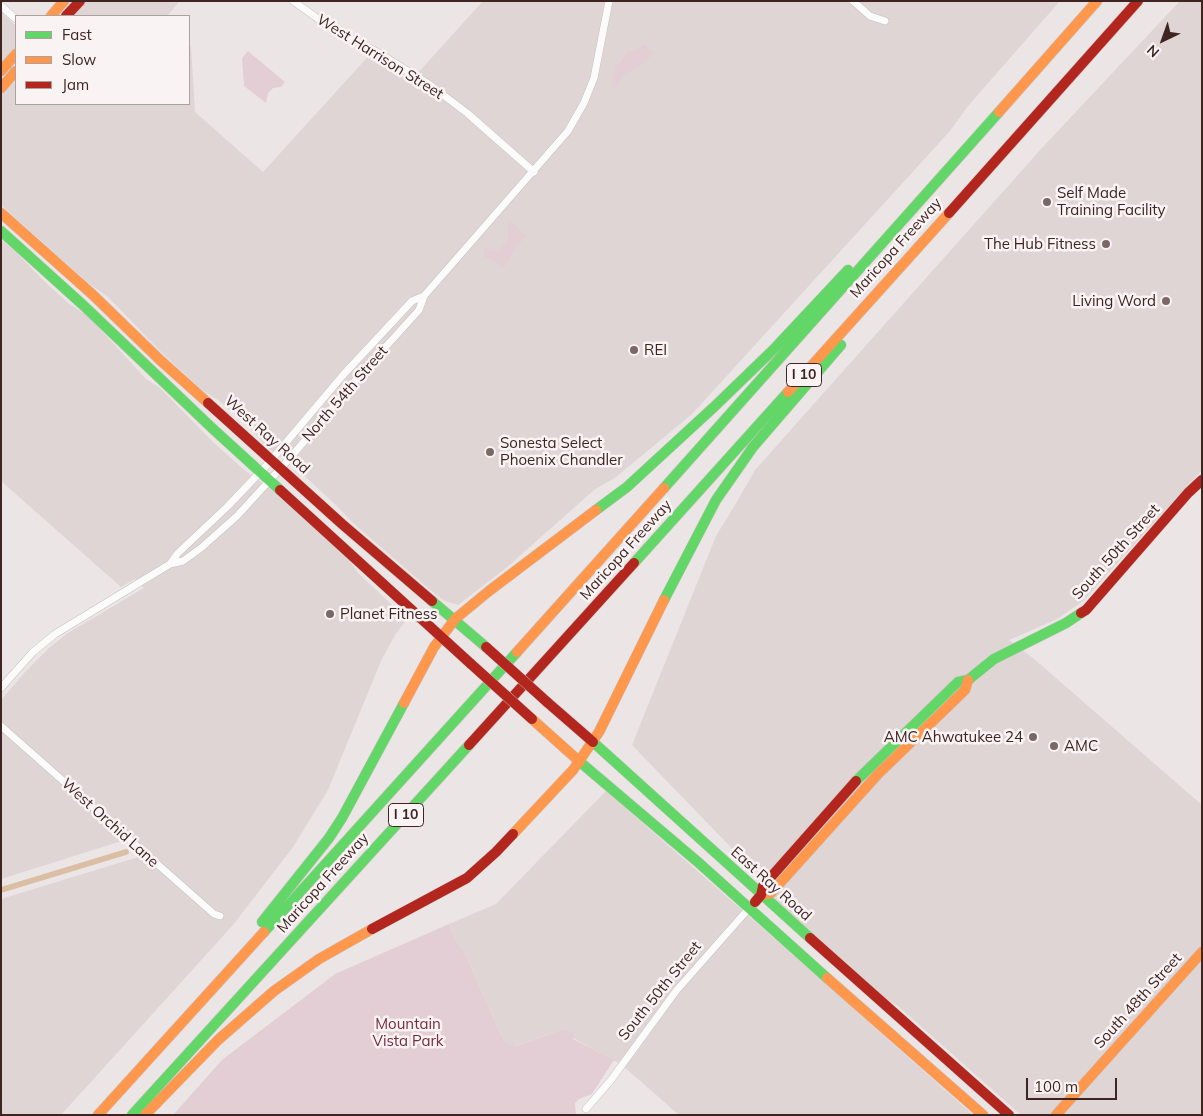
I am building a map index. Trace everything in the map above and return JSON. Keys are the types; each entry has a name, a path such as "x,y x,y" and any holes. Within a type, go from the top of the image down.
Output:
{"main road":[{"path":"52,15 64,1"},
{"path":"67,15 80,1"},
{"name":"Maricopa Freeway","path":"98,1115 446,732 479,693 524,646 1097,1"},
{"name":"Maricopa Freeway","path":"132,1115 726,462 1138,1"},
{"path":"1,71 15,55"},
{"path":"1,88 15,72"},
{"name":"West Ray Road","path":"1,213 342,524 455,619 516,674"},
{"path":"180,1024 329,838 357,794 426,661 455,619 482,596 627,487 774,350 841,277 906,216"},
{"name":"West Ray Road","path":"1,231 83,305 207,423 501,691"},
{"path":"145,1115 218,1040 274,991 319,959 407,908 467,878 496,852 580,762 609,712 696,536 716,500 753,447 875,306 928,235"},
{"name":"South 50th Street","path":"755,902 763,886 869,767 958,682 968,680 994,659 1060,626 1086,610 1178,504 1202,480"},
{"name":"East Ray Road","path":"516,674 593,742 755,902 983,1115"},
{"name":"East Ray Road","path":"501,691 580,762 694,858 755,902 1008,1115"},
{"name":"South 48th Street","path":"1056,1115 1202,952"}],"street":[{"name":"West Harrison Street","path":"293,1 331,28 377,52 430,85 467,113 534,172"},
{"name":"North 54th Street","path":"1,688 33,652 55,634 170,564 183,561 210,541 237,516 281,468 419,310 424,296 568,131 584,103 594,78 609,1"},
{"path":"853,1 870,16 884,21"},
{"path":"1,6 15,18"},
{"name":"North 54th Street","path":"170,564 178,553 261,472 344,374 412,301 424,296"},
{"name":"West Orchid Lane","path":"1,726 214,914 220,916"},
{"name":"South 50th Street","path":"586,1108 611,1080 676,991 755,902"}],"shaded area":[{"path":"84,1 180,1 168,15 71,15"},
{"path":"483,1 1060,1 968,106 950,131 692,414 616,477 594,490 506,568 458,605 445,601 435,594 353,523 300,472 267,447 240,418 202,390 163,354 108,297 88,283 1,205 1,94 15,82 15,105 190,105 190,46 195,112 263,172 374,50 416,75"},
{"path":"1180,1 1202,1 1202,470 1082,602 1057,619 1009,640 1033,658 1202,805 1202,1115 1021,1115 898,1006 880,995 776,902 775,893 632,745 716,536 755,470 1041,149"},
{"path":"1,12 15,25 15,49 1,63"},
{"path":"1,240 12,248 68,303 88,316 146,379 161,389 214,443 243,469 276,493 349,560 358,573 407,619 395,635 381,661 328,790 293,847 233,925 61,1115 1,1115 1,899 145,855 128,839 1,879 1,700 50,647 68,633 144,588 135,579 121,587 1,481"},
{"path":"606,791 973,1115 679,1115 622,1065 573,1038 575,1034 564,1029 515,1046 506,1042 502,1037 464,951 456,941 449,924 496,904"}],"green space":[{"path":"643,44 654,53 640,66 625,74 616,88 611,86 616,65 621,62 627,52 639,49"},
{"path":"248,51 285,82 281,87 273,88 268,93 266,103 244,86 242,58"},
{"path":"510,220 526,237 516,246 507,264 502,268 494,260 484,258 484,248 498,251 507,241"},
{"name":"Mountain Vista Park","path":"449,924 456,941 464,951 502,1037 506,1042 516,1046 564,1029 575,1033 573,1039 614,1060 592,1094 579,1099 575,1103 576,1115 173,1115 222,1060 335,974"}],"waterway":[{"path":"1,890 126,852"}],"traffic: fast":[{"path":"664,488 999,112"},
{"path":"1,231 83,305 280,490"},
{"path":"596,510 627,487 715,406 774,349 848,270"},
{"path":"664,600 716,500 753,447 841,345"},
{"path":"634,563 788,392"},
{"path":"432,601 486,647"},
{"path":"856,781 958,682 968,680 994,659 1066,623 1081,613"},
{"path":"264,932 517,652"},
{"path":"262,922 329,838 342,818 404,703"},
{"path":"593,742 810,938"},
{"path":"132,1115 469,745"},
{"path":"580,762 699,863 827,978"}],"traffic: slow":[{"path":"52,15 64,1"},
{"path":"999,112 1097,1"},
{"path":"1,71 15,55"},
{"path":"1,88 15,72"},
{"path":"1,213 93,295 160,360 208,403"},
{"path":"788,392 949,213"},
{"path":"517,652 664,488"},
{"path":"404,703 434,647 455,619 596,510"},
{"path":"513,834 573,770 599,732 664,600"},
{"path":"761,895 771,893 878,774 965,690 968,680"},
{"path":"532,719 580,762"},
{"path":"145,1115 218,1040 274,991 319,959 372,929"},
{"path":"98,1115 264,932"},
{"path":"1056,1115 1202,952"},
{"path":"827,978 983,1115"}],"traffic: jam":[{"path":"67,15 80,1"},
{"path":"949,213 1138,1"},
{"path":"208,403 342,524 432,601"},
{"path":"1081,613 1086,610 1188,493 1202,480"},
{"path":"280,490 471,664"},
{"path":"469,745 634,563"},
{"path":"486,647 547,702"},
{"path":"471,664 532,719"},
{"path":"547,702 593,742"},
{"path":"755,902 761,895 763,886 856,781"},
{"path":"372,929 467,878 513,834"},
{"path":"810,938 1009,1115"}],"place":[{"name":"Self Made Training Facility","path":"1047,202"},
{"name":"The Hub Fitness","path":"1106,244"},
{"name":"Living Word","path":"1166,301"},
{"name":"REI","path":"634,350"},
{"name":"Sonesta Select Phoenix Chandler","path":"490,452"},
{"name":"Planet Fitness","path":"330,614"},
{"name":"AMC Ahwatukee 24","path":"1033,737"},
{"name":"AMC","path":"1054,746"}]}
